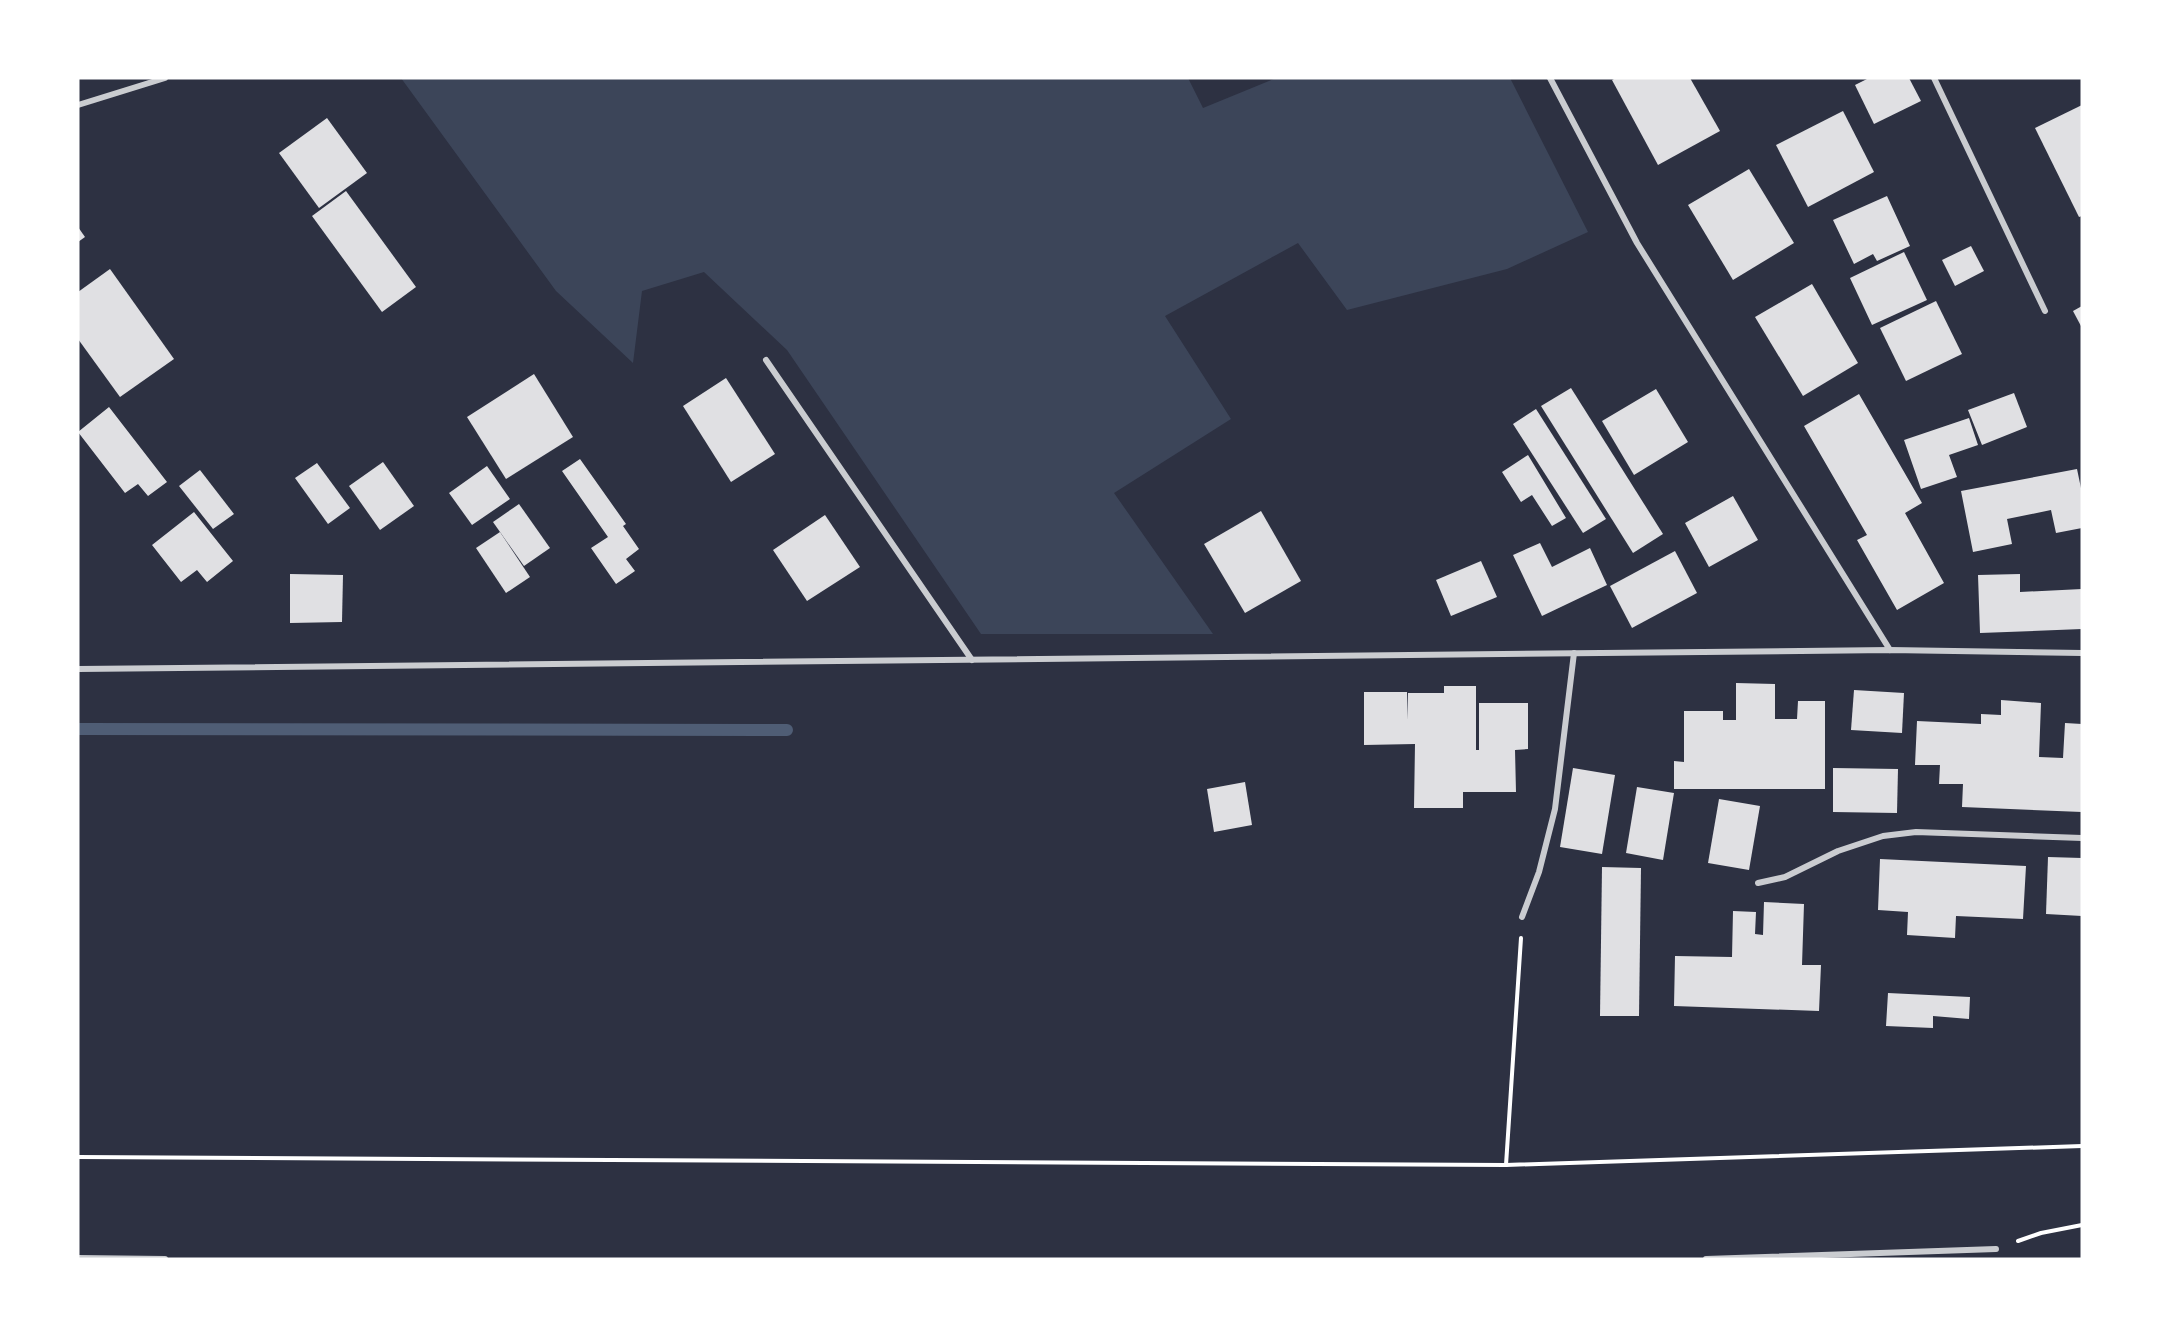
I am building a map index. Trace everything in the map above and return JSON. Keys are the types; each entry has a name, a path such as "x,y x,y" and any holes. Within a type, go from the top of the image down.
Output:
{"street":[{"path":"78,105 165,78"},
{"path":"1550,78 1638,243 1890,650"},
{"path":"1934,78 2046,310"},
{"path":"766,360 972,660"},
{"path":"78,669 1890,650 2082,653"},
{"path":"1522,916 1539,872 1555,809 1574,653"},
{"path":"1758,883 1785,877 1838,851 1883,836 1916,832 2082,838"},
{"path":"1706,1259 1996,1249"},
{"path":"78,1258 165,1259"}],"path":[{"path":"1506,1165 1522,916"},
{"path":"78,1157 1506,1165 2082,1146"},
{"path":"1996,1249 2041,1233 2082,1225"}],"shaded area":[{"path":"401,78 1188,78 1203,108 1276,78 1510,78 1588,232 1507,269 1347,310 1298,243 1165,316 1231,419 1114,493 1213,634 981,634 787,350 704,272 642,291 633,363 556,291"}],"building":[{"path":"1616,78 1690,78 1720,131 1658,165 1612,80"},
{"path":"1869,78 1909,78 1921,101 1874,124 1855,85"},
{"path":"2082,105 2082,216 2079,217 2035,128"},
{"path":"1843,111 1874,172 1808,207 1776,145"},
{"path":"327,118 367,173 319,208 279,153"},
{"path":"1749,169 1794,243 1733,280 1688,205"},
{"path":"346,191 416,287 382,312 312,216"},
{"path":"1887,196 1910,246 1877,261 1873,254 1854,264 1833,220"},
{"path":"78,227 85,237 78,242"},
{"path":"1971,246 1984,271 1955,286 1942,260"},
{"path":"1904,252 1927,300 1872,325 1850,278"},
{"path":"110,269 174,359 120,397 78,339 78,292"},
{"path":"1812,284 1858,363 1803,396 1755,317"},
{"path":"1936,301 1962,354 1906,381 1880,328"},
{"path":"2082,306 2082,328 2073,311"},
{"path":"534,374 573,437 506,479 467,417"},
{"path":"726,378 775,454 731,482 683,406"},
{"path":"1571,388 1663,534 1633,553 1541,406"},
{"path":"1656,389 1688,442 1634,475 1602,421"},
{"path":"2014,393 2027,427 1982,445 1968,410"},
{"path":"1859,394 1922,503 1905,513 1944,583 1897,610 1857,540 1867,535 1804,426"},
{"path":"109,407 167,482 148,496 138,484 125,493 78,432"},
{"path":"1536,409 1606,519 1583,533 1513,424"},
{"path":"1969,418 1978,445 1949,455 1957,477 1921,489 1904,440"},
{"path":"1528,455 1566,518 1552,526 1532,495 1521,502 1502,472"},
{"path":"580,459 626,524 623,526 639,549 626,559 635,571 616,584 591,548 608,537 562,471"},
{"path":"383,462 414,506 380,530 349,486"},
{"path":"317,463 350,508 328,524 295,478"},
{"path":"487,466 510,499 472,525 449,493"},
{"path":"2077,469 2082,493 2082,528 2056,533 2051,510 2007,519 2012,544 1973,552 1961,491"},
{"path":"200,470 234,514 213,529 179,486"},
{"path":"1733,496 1758,540 1709,567 1685,523"},
{"path":"519,504 550,548 524,566 493,522"},
{"path":"1261,511 1301,581 1245,613 1204,544"},
{"path":"194,512 233,561 207,582 197,570 181,582 152,545"},
{"path":"825,515 860,567 807,601 773,550"},
{"path":"500,532 530,577 506,593 476,548"},
{"path":"1540,543 1552,567 1590,548 1607,585 1542,616 1513,555"},
{"path":"1675,551 1697,593 1632,628 1610,586"},
{"path":"1481,561 1497,597 1451,616 1436,580"},
{"path":"290,574 343,575 342,622 290,623"},
{"path":"2020,574 2020,592 2082,589 2082,629 1980,633 1978,575"},
{"path":"1736,683 1775,684 1775,719 1797,719 1798,701 1825,701 1825,789 1674,789 1674,761 1684,762 1684,711 1723,711 1723,720 1736,720"},
{"path":"1444,686 1476,686 1476,750 1479,750 1479,703 1528,703 1528,749 1515,750 1516,792 1463,792 1463,808 1414,808 1415,744 1364,745 1364,692 1407,692 1408,720 1408,693 1444,693"},
{"path":"1854,690 1904,693 1902,733 1851,730"},
{"path":"2001,700 2041,703 2039,757 2063,758 2065,723 2082,724 2082,812 1962,807 1963,784 1939,784 1940,765 1915,765 1917,721 1981,724 1981,714 2001,715"},
{"path":"1573,768 1615,775 1602,854 1560,847"},
{"path":"1833,768 1898,769 1897,813 1833,812"},
{"path":"1245,782 1252,825 1214,832 1207,789"},
{"path":"1637,787 1674,793 1663,860 1626,853"},
{"path":"1719,799 1760,806 1749,870 1708,863"},
{"path":"2048,857 2082,858 2082,916 2046,914"},
{"path":"1880,859 2026,866 2023,919 1956,916 1955,938 1907,935 1908,912 1878,910"},
{"path":"1602,867 1641,868 1639,1016 1600,1016"},
{"path":"1764,902 1804,904 1802,965 1821,965 1819,1011 1674,1006 1675,956 1732,957 1733,911 1756,912 1755,934 1763,935"},
{"path":"1888,993 1970,997 1969,1019 1933,1016 1933,1028 1886,1026"}],"waterway":[{"path":"78,729 787,730"}]}
